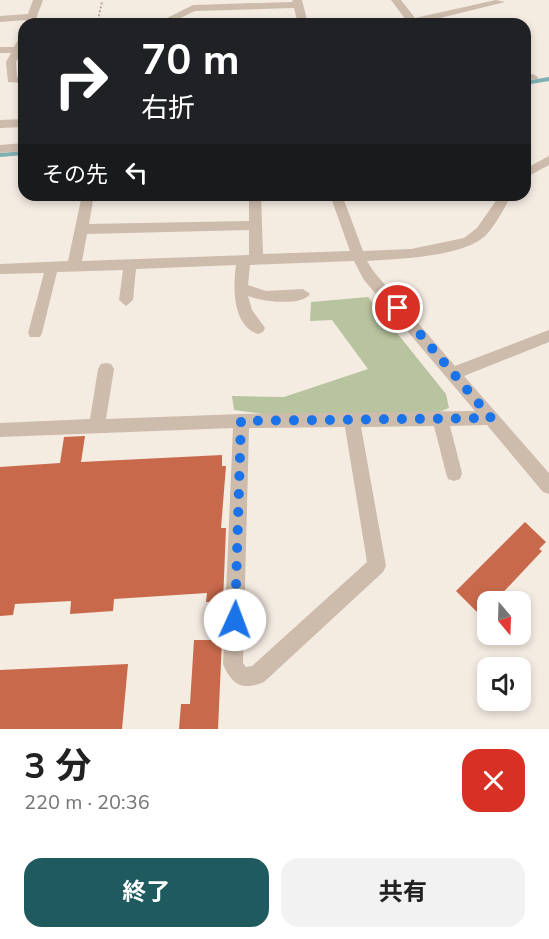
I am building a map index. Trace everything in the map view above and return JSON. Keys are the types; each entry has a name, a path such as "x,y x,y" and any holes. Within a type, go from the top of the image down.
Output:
{"street":[{"path":"31,18 38,0"},
{"path":"396,0 411,18"},
{"path":"172,18 193,8 298,2 302,18"},
{"path":"427,18 500,2"},
{"path":"0,18 18,20"},
{"path":"0,50 18,50"},
{"path":"18,53 11,62 12,80 18,80"},
{"path":"0,124 18,123"},
{"path":"0,149 18,148"},
{"path":"531,170 549,160"},
{"path":"74,266 87,201"},
{"path":"255,201 255,225 250,261 240,288 241,303 258,328"},
{"path":"338,201 359,258 369,276 549,486"},
{"path":"0,270 359,258 411,254 468,242 482,231 502,201"},
{"path":"81,229 255,225"},
{"path":"126,300 130,264"},
{"path":"35,333 52,267"},
{"path":"240,288 266,297 303,294"},
{"path":"454,373 549,336"},
{"path":"98,426 106,369"},
{"path":"0,430 241,421 491,418"},
{"path":"440,419 454,473"},
{"path":"241,421 233,664 237,672 244,677 257,675 377,566 352,420"}],"path":[{"path":"98,18 102,2"}],"green space":[{"path":"368,297 446,394 449,408 439,412 293,418 234,410 232,396 284,397 368,369 332,320 310,321 311,302"}],"building":[{"path":"85,436 81,462 222,455 222,466 226,466 221,528 226,528 223,602 206,602 207,593 114,599 113,611 70,614 71,601 15,604 13,615 0,616 0,467 60,463 64,437"},
{"path":"525,522 546,542 539,549 542,551 504,591 477,591 477,612 456,591"},
{"path":"194,640 222,640 218,729 179,729 181,704 190,704"},
{"path":"128,664 122,729 0,729 0,670"}],"waterway":[{"path":"531,82 549,79"},
{"path":"0,155 18,154"}],"route":[{"path":"235,620 241,421 491,418 398,308"}]}
